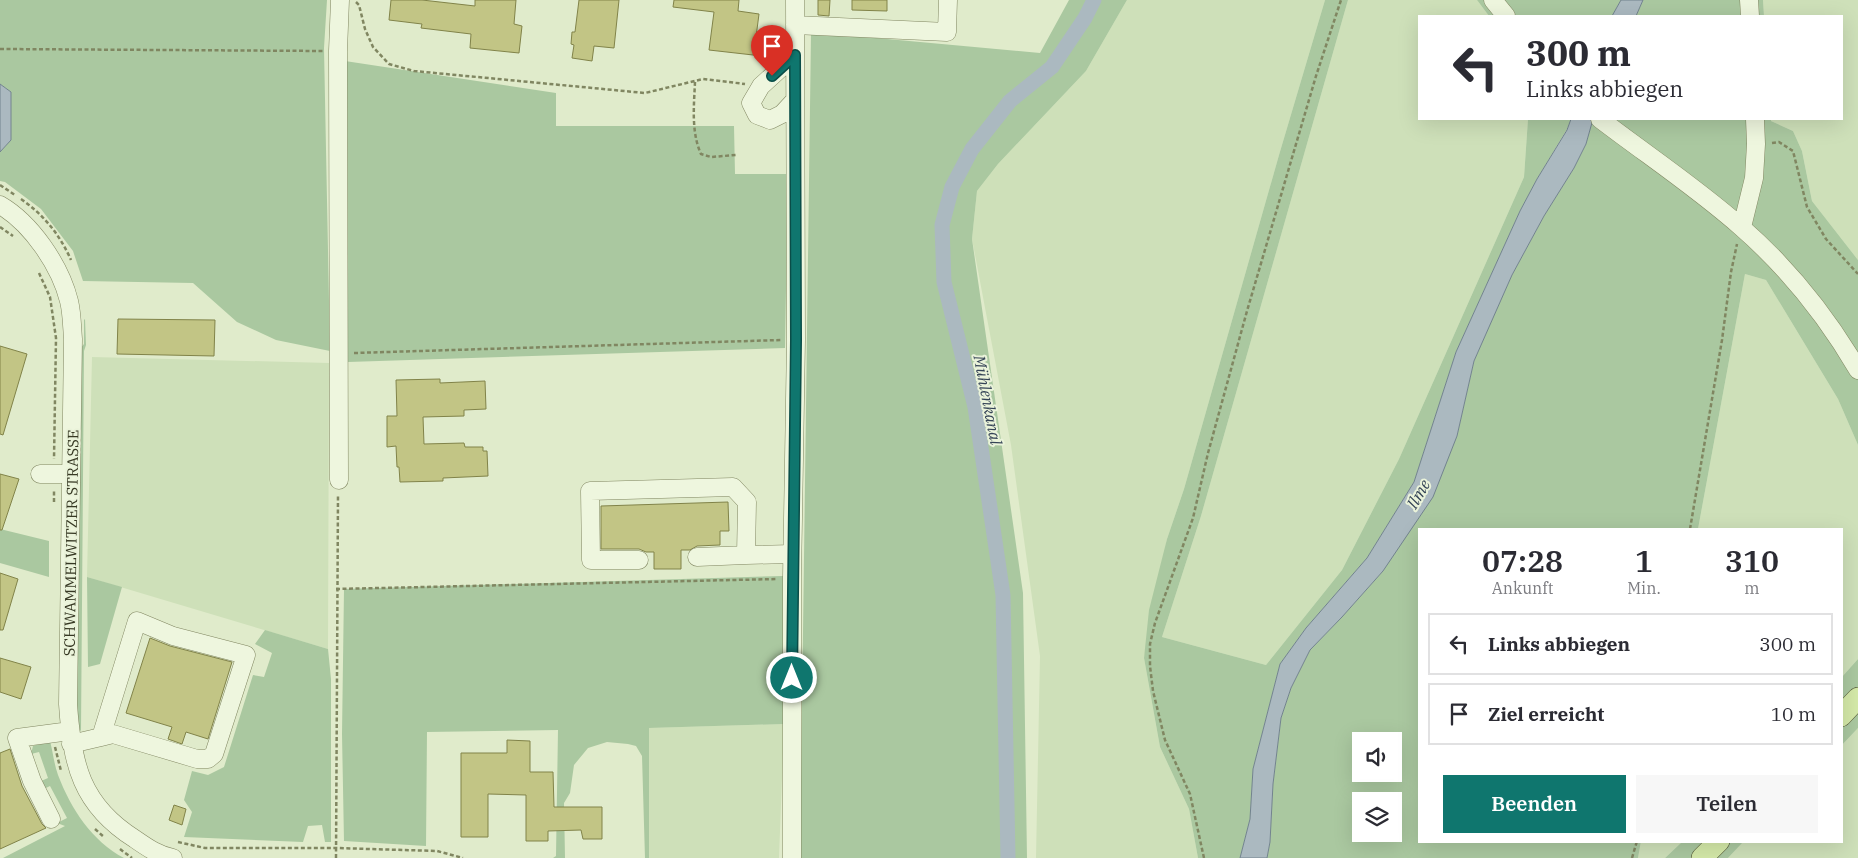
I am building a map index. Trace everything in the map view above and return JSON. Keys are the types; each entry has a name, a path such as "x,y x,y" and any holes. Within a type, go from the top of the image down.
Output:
{"main road":[{"path":"1843,714 1858,698"},
{"path":"1702,858 1717,843"}],"street":[{"path":"339,480 338,51 340,0"},
{"path":"792,858 792,554 796,340 795,0"},
{"path":"795,25 947,32 948,0"},
{"path":"1493,0 1505,15"},
{"path":"1750,0 1750,15"},
{"path":"795,55 762,86 751,104 756,115 770,120 782,114 795,100"},
{"path":"1601,120 1742,227 1786,270 1838,336 1858,370"},
{"path":"1742,227 1754,178 1755,120"},
{"name":"SCHWAMMELWITZER STRASSE","path":"0,205 10,211 38,238 57,272 68,300 73,339 68,704 71,738 82,780 96,805 117,828 164,857"},
{"path":"40,474 71,474"},
{"path":"639,560 591,560 590,491 733,487 747,502 746,555"},
{"path":"697,557 792,554"},
{"path":"52,820 32,781 17,738 71,738 101,736 113,734 197,759 208,760 214,754 246,655 172,636 137,621 101,736"}],"path":[{"path":"353,0 359,5 365,29 374,46 389,64 414,71 645,93 703,79 762,86"},
{"path":"1204,858 1190,794 1165,740 1153,691 1150,644 1155,623 1193,518 1208,453 1247,311 1316,76 1341,0"},
{"path":"0,49 338,51"},
{"path":"695,81 697,144 701,154 711,157 736,154"},
{"path":"1756,144 1779,142 1794,151 1807,207 1826,240 1858,274"},
{"path":"1690,528 1722,340 1731,272 1742,227"},
{"path":"338,353 796,340"},
{"path":"336,858 336,589 339,480"},
{"path":"336,589 792,578"},
{"path":"1632,858 1636,843"}],"green space":[{"path":"0,0 327,0 324,48 330,351 276,340 237,322 193,283 83,281 73,251 41,209 5,182 0,181 0,152 11,140 11,92 0,84"},
{"path":"1069,0 1127,0 1086,71 998,164 977,191 972,239 1023,593 1027,858 800,858 811,32 1040,53"},
{"path":"1127,0 1325,0 1184,489 1167,539 1144,658 1160,747 1189,809 1198,858 1036,858 1040,656 1011,445 972,239 977,191 998,164 1086,71"},
{"path":"1325,0 1348,0 1201,516 1162,637 1266,665 1342,570 1399,459 1524,177 1528,120 1571,120 1520,211 1456,352 1414,482 1367,558 1306,628 1280,664 1253,769 1250,819 1240,858 1198,858 1189,809 1160,747 1144,658 1149,610 1167,539 1184,489"},
{"path":"1348,0 1477,0 1488,15 1418,15 1418,120 1528,120 1524,177 1399,459 1342,570 1266,665 1162,637 1201,516"},
{"path":"1477,0 1621,0 1613,15 1488,15"},
{"path":"1643,0 1763,0 1764,15 1636,15"},
{"path":"1763,0 1858,0 1858,260 1812,201 1802,151 1793,131 1771,121 1843,120 1843,15 1764,15"},
{"path":"345,61 556,93 556,126 734,126 735,174 788,174 785,348 348,362"},
{"path":"1593,120 1771,120 1793,131 1802,151 1812,201 1858,260 1858,445 1838,399 1766,280 1745,274 1698,528 1418,528 1418,843 1641,843 1638,858 1267,858 1281,718 1291,688 1310,650 1383,571 1457,436 1474,361 1512,275 1544,216 1574,168 1586,144"},
{"path":"1745,274 1766,280 1838,399 1858,445 1858,659 1843,676 1843,528 1698,528"},
{"path":"85,319 81,731 77,727 79,350 84,344"},
{"path":"92,357 329,363 328,649 87,577"},
{"path":"0,529 49,541 49,577 0,563"},
{"path":"783,576 784,724 649,728 649,858 645,858 642,756 636,746 607,742 588,748 574,765 570,793 564,803 565,858 553,858 556,856 558,730 427,732 426,846 344,841 342,734 344,589"},
{"path":"87,577 122,587 100,664 88,667"},
{"path":"265,630 328,649 331,679 331,842 325,842 322,825 308,826 303,842 184,837 192,812 184,800 192,771 208,775 224,767 253,675 264,677 272,653 255,644"},
{"path":"1858,659 1858,728 1843,744 1843,676"},
{"path":"784,724 779,858 649,858 649,728"},
{"path":"1858,728 1858,858 1728,858 1742,843 1843,843 1843,744"},
{"path":"50,741 55,767 63,788 76,812 102,843 124,858 3,858 65,826 57,823 67,818 50,786 42,790 39,782 48,778 39,752 31,754 33,746"},
{"path":"1641,843 1681,843 1665,858 1638,858"},
{"path":"1681,843 1742,843 1728,858 1665,858"}],"water":[{"path":"1621,0 1643,0 1636,15 1613,15"},
{"path":"0,84 11,92 11,140 0,152"},
{"name":"Ilme","path":"1571,120 1593,120 1586,144 1512,275 1474,361 1457,436 1433,497 1383,571 1310,650 1291,688 1281,718 1267,858 1240,858 1250,819 1253,769 1280,664 1306,628 1367,558 1414,482 1456,352 1520,211 1567,130"}],"building":[{"path":"391,0 422,0 475,6 475,0 516,0 514,24 522,26 519,53 470,48 471,34 421,28 422,24 389,20"},
{"path":"579,0 619,0 614,48 594,46 592,61 572,58 574,45 571,44 572,32 575,32"},
{"path":"674,0 739,0 738,11 759,14 756,37 764,38 762,56 709,50 714,12 673,7"},
{"path":"818,0 830,0 829,16 818,15"},
{"path":"852,0 887,0 887,11 852,10"},
{"path":"118,319 215,320 214,356 117,354"},
{"path":"0,346 27,354 3,435 0,434"},
{"path":"440,379 440,383 485,381 486,409 464,410 464,416 423,417 424,444 464,443 465,447 483,447 483,451 487,451 488,476 443,478 443,481 400,482 396,446 387,447 387,416 397,416 396,380"},
{"path":"0,474 19,479 2,530 0,530"},
{"path":"728,502 729,531 720,531 720,545 697,546 690,550 681,550 681,569 654,569 654,552 646,552 639,549 601,549 601,506"},
{"path":"0,573 18,579 3,630 0,630"},
{"path":"150,638 170,646 232,662 208,739 186,732 182,744 168,739 172,727 126,713"},
{"path":"0,658 31,667 21,699 0,692"},
{"path":"507,740 530,741 530,772 553,772 554,807 602,807 602,839 583,839 581,830 548,831 548,841 526,841 526,795 488,794 488,837 461,837 461,753 507,753"},
{"path":"10,749 22,786 46,828 0,849 0,753"},
{"path":"174,805 186,809 182,825 169,820"}],"waterway":[{"name":"Mühlenkanal","path":"1008,858 1003,595 975,407 944,282 942,225 952,187 972,149 1010,101 1052,67 1085,18 1094,0"}],"route":[{"path":"772,76 795,55 796,340 792,678"}]}
